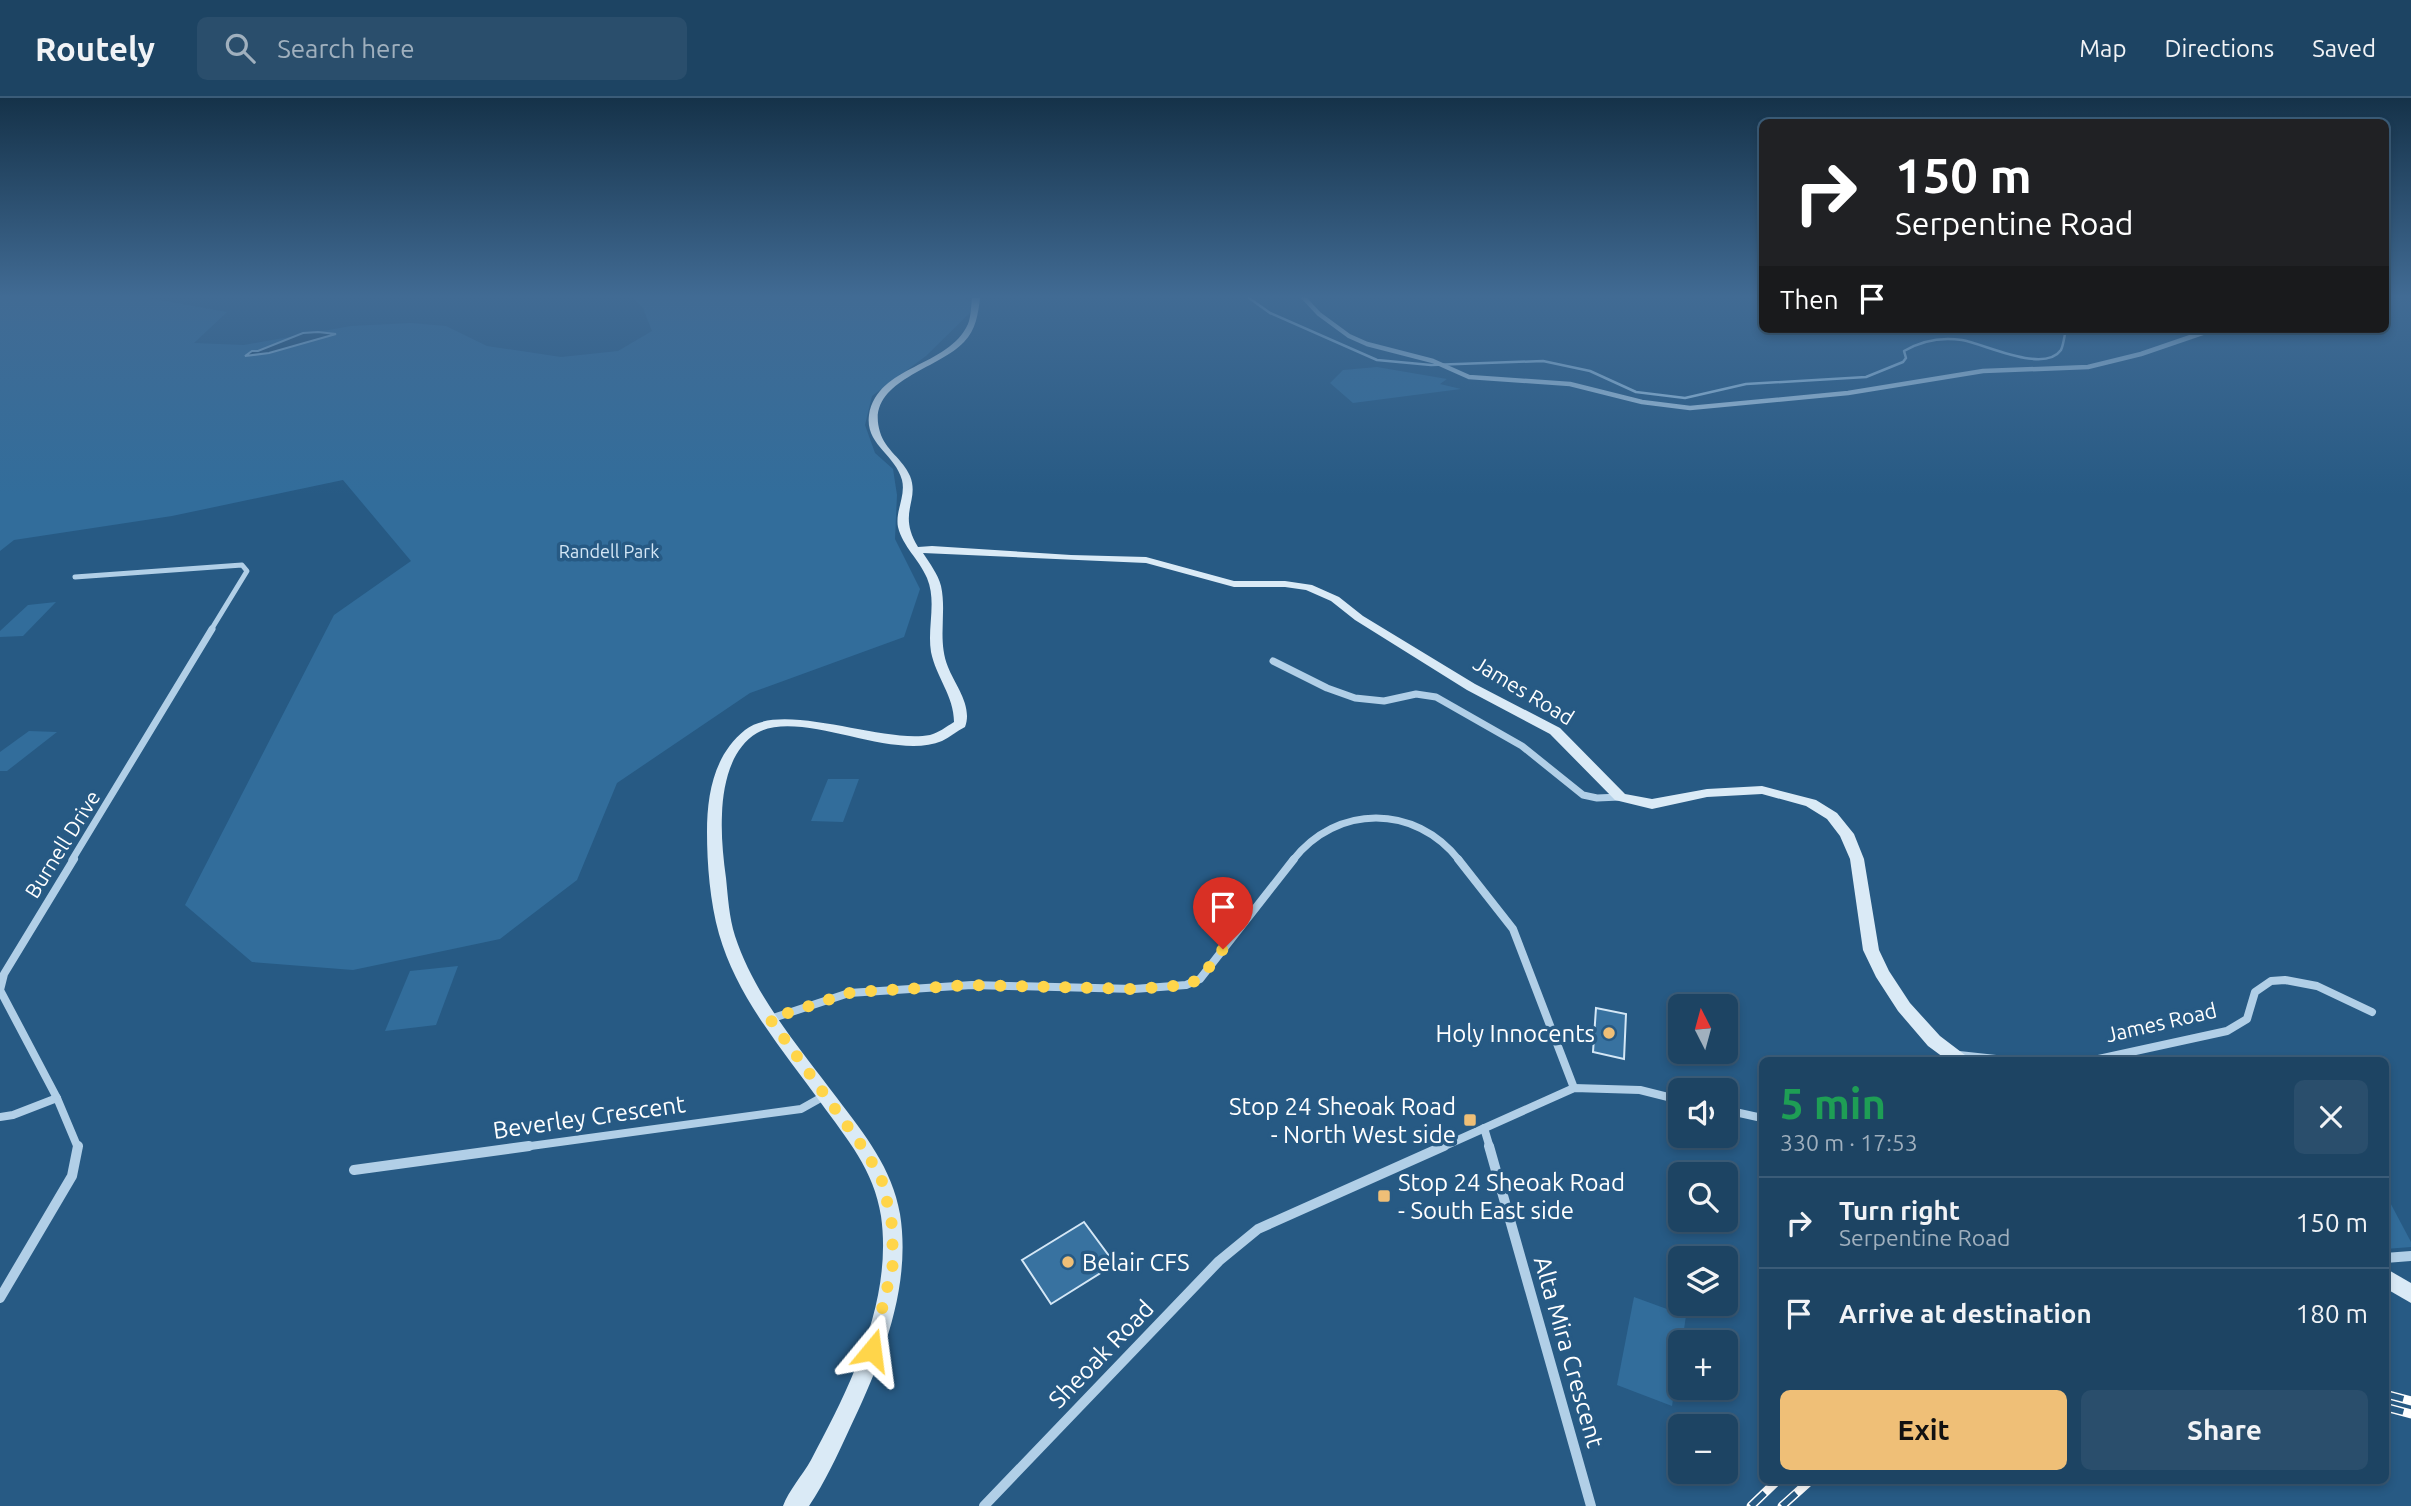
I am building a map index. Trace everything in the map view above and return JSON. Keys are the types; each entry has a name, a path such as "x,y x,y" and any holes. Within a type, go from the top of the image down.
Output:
{"main road":[{"path":"794,1506 809,1489 865,1376 893,1264 892,1225 883,1183 867,1153 750,991 727,933 714,844 719,777 733,748 752,732 767,726 803,723 904,741 937,738 960,724 961,708 938,659 935,585 902,522 908,488 906,476 876,439 873,430 874,411 890,386 928,364"},
{"name":"James Road","path":"915,551 932,549 1146,560 1234,584 1308,587 1335,599 1359,618 1471,687 1555,731 1620,797"},
{"path":"1620,797 1652,804 1707,793 1762,789 1811,803 1832,816 1847,834 1857,859 1868,937 1882,973 1904,1007 1934,1041 1955,1057"},
{"path":"2389,1280 2411,1294"}],"street":[{"path":"1438,364 1449,370 1491,380 1570,384 1664,406 1707,407 1848,393 1971,372 2088,367 2101,364"},
{"name":"Burnell Drive","path":"0,1298 72,1176 78,1147 57,1098 0,990 4,974 247,571 242,565 234,565 75,577"},
{"path":"1273,661 1308,680 1365,699 1385,702 1410,695 1432,695 1510,738 1535,755 1581,794 1593,798 1620,797"},
{"path":"770,1019 849,993 972,985 1134,989 1186,985 1200,979 1297,855 1315,837 1340,824 1364,818 1392,818 1423,831 1448,846 1513,929 1574,1088"},
{"name":"James Road","path":"2108,1057 2227,1031 2246,1023 2252,1014 2255,994 2261,986 2273,982 2309,983 2327,988 2372,1012"},
{"name":"Sheoak Road","path":"984,1506 1219,1261 1258,1229 1574,1088 1640,1090 1668,1097"},
{"name":"Beverley Crescent","path":"354,1170 801,1109 826,1096"},
{"path":"0,1117 13,1115 57,1098"},
{"path":"1738,1113 1759,1117"},
{"name":"Alta Mira Crescent","path":"1483,1128 1591,1506"},
{"path":"2389,1258 2411,1256"}],"green space":[{"name":"Randell Park","path":"0,364 916,364 872,396 865,425 875,453 893,469 897,495 895,539 920,589 904,637 750,693 617,783 577,880 500,939 353,970 252,962 185,905 334,615 411,561 343,480 172,516 14,540 0,551"},
{"path":"1377,367 1447,379 1440,384 1461,389 1353,403 1330,383 1343,370"},
{"path":"56,602 23,636 0,637 0,631 28,605"},
{"path":"29,731 57,732 7,771 0,771 0,752"},
{"path":"828,779 859,779 843,822 811,821"},
{"path":"458,966 436,1025 385,1031 410,971"},
{"path":"2389,1201 2411,1242 2411,1247 2389,1249"},
{"path":"1634,1297 1668,1309 1668,1316 1686,1316 1684,1330 1668,1330 1668,1400 1673,1400 1672,1406 1617,1385"}],"building":[{"name":"Holy Innocents","path":"1596,1008 1626,1014 1624,1059 1593,1052"},
{"name":"Belair CFS","path":"1084,1222 1115,1264 1051,1304 1022,1260"}],"waterway":[{"path":"1417,364 1467,364"},
{"path":"1556,364 1590,371 1636,392 1685,398 1746,384 1866,377 1899,364"}],"railway":[{"path":"2389,1395 2411,1401"},
{"path":"2389,1408 2411,1414"},
{"path":"1751,1506 1774,1484"},
{"path":"1782,1506 1807,1484"}],"place":[{"name":"Holy Innocents","path":"1609,1033"},
{"name":"Stop 24 Sheoak Road - North West side","path":"1470,1120"},
{"name":"Stop 24 Sheoak Road - South East side","path":"1384,1196"},
{"name":"Belair CFS","path":"1068,1262"}],"route":[{"path":"872,1350 893,1264 892,1225 883,1183 867,1153 770,1019 849,993 870,991 972,985 1134,989 1186,985 1200,979 1223,949"}]}
